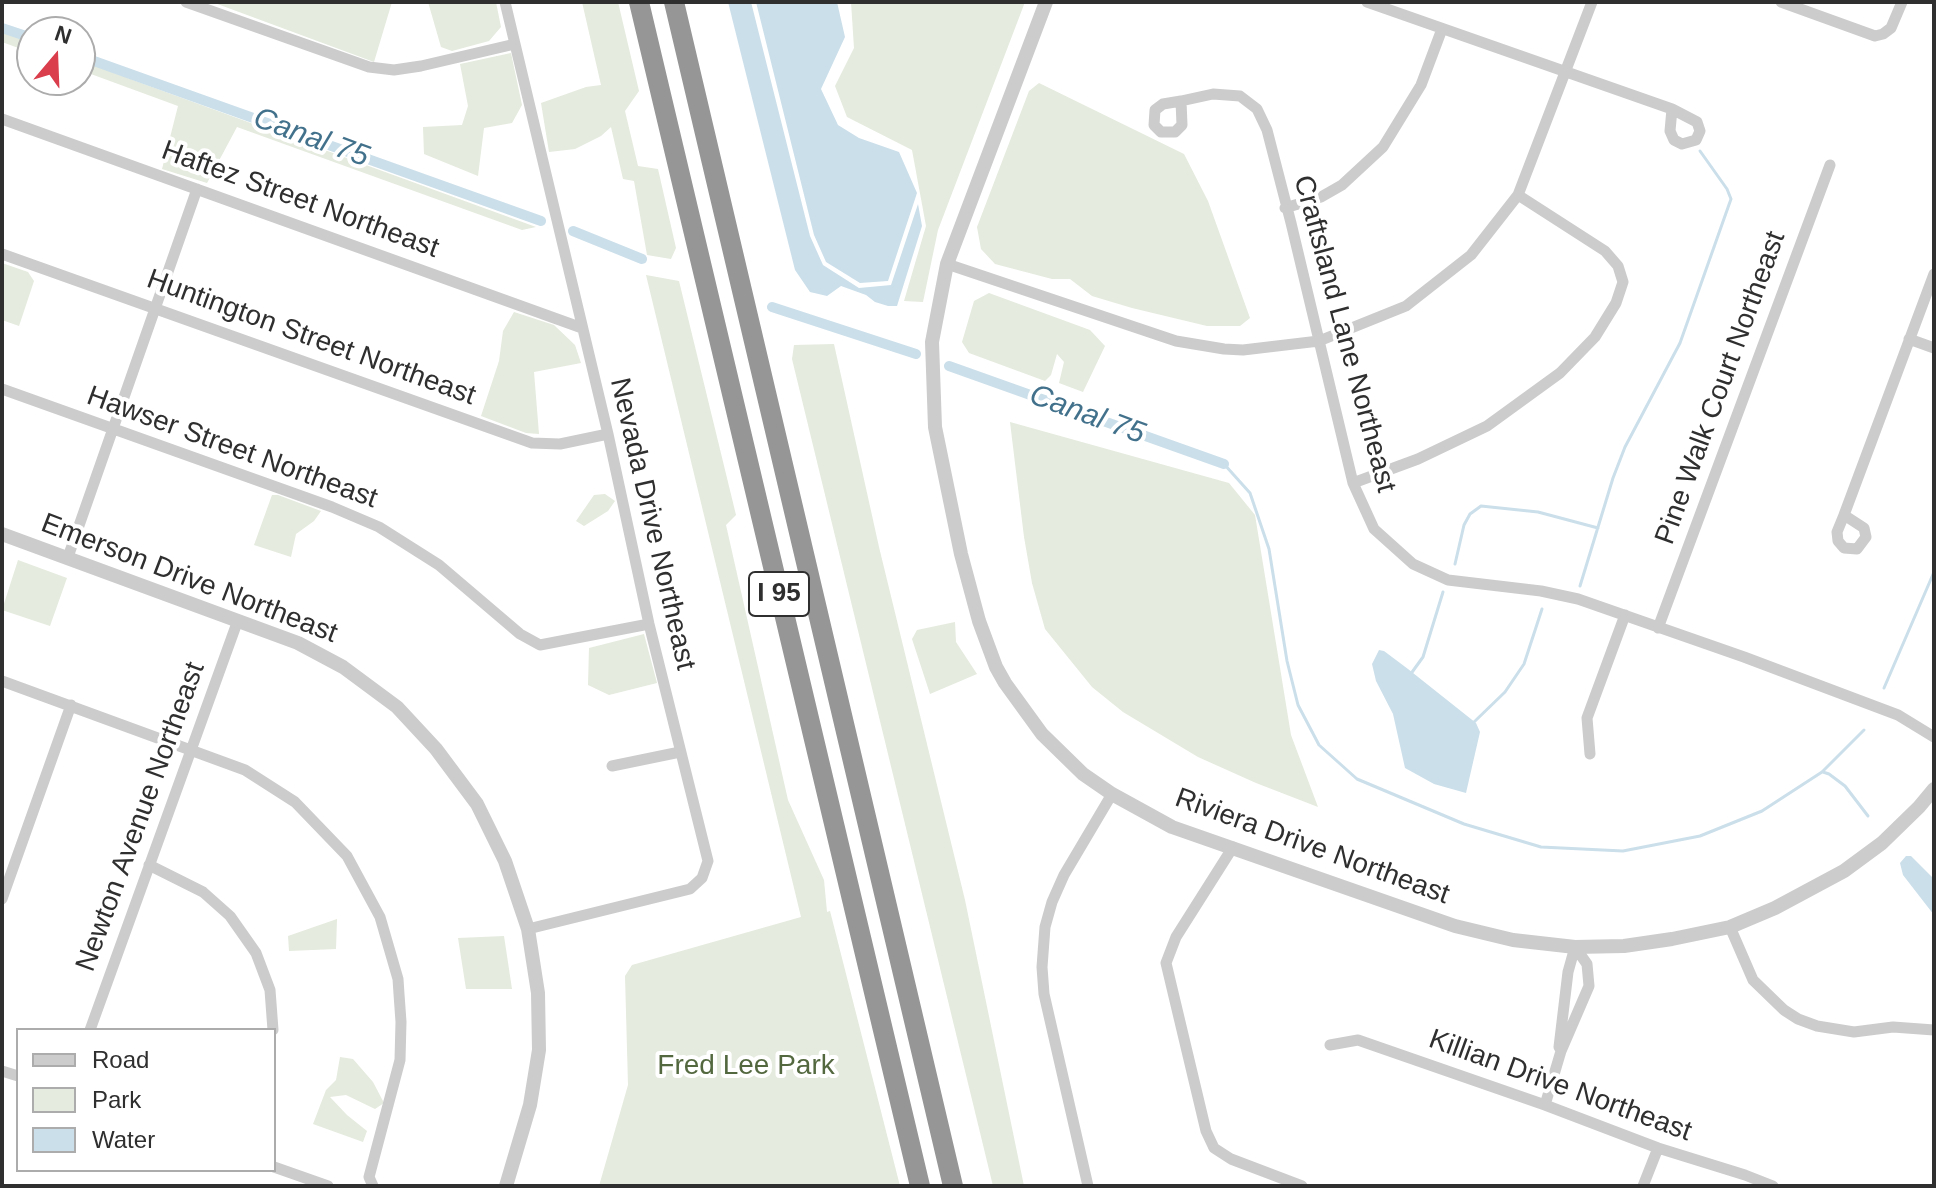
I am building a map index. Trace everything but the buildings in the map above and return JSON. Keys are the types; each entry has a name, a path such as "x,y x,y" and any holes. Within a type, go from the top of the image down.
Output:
{"highway":[{"name":"I 95","path":"639,2 920,1186"},
{"name":"I 95","path":"674,2 953,1186"}],"street":[{"path":"186,2 369,67 394,70 421,66 515,44"},
{"name":"Nevada Drive Northeast","path":"505,2 608,434 649,624 708,861 702,878 690,889 528,929"},
{"name":"Riviera Drive Northeast","path":"1046,2 947,264 932,342 935,428 961,554 979,621 1005,683 1042,734 1083,774 1172,827 1455,926 1513,940 1575,947 1624,946 1730,927 1775,908 1844,871 1882,843 1934,789"},
{"path":"1367,2 1672,109"},
{"path":"947,264 1176,341 1243,350 1319,341 1406,306 1471,255 1518,195 1592,2"},
{"path":"1781,2 1875,36 1891,28 1902,2"},
{"path":"1285,208 1321,197 1342,185 1383,147 1421,85 1442,29"},
{"name":"Craftsland Lane Northeast","path":"1181,101 1213,94 1240,96 1257,109 1267,130 1291,223 1353,483 1374,529 1413,564 1448,580 1541,591 1578,599 1898,715 1934,737"},
{"name":"Haftez Street Northeast","path":"2,119 582,328"},
{"name":"Pine Walk Court Northeast","path":"1658,628 1830,165"},
{"path":"68,557 197,189"},
{"path":"1353,483 1418,459 1487,426 1560,373 1595,337 1616,303 1623,282 1618,266 1605,251 1518,195"},
{"name":"Huntington Street Northeast","path":"2,254 532,443 560,444 608,434"},
{"path":"1844,515 1934,274"},
{"path":"1909,339 1934,348"},
{"name":"Hawser Street Northeast","path":"2,389 332,507 379,527 439,565 520,634 540,645 649,624"},
{"name":"Emerson Drive Northeast","path":"2,534 298,643 343,667 404,715 436,749 477,804 505,861 528,929 538,993 539,1050 530,1105 506,1186"},
{"path":"1590,754 1587,718 1625,615"},
{"name":"Newton Avenue Northeast","path":"91,1028 238,620"},
{"path":"2,681 245,770 295,802 347,856 380,917 398,979 400,1060 369,1177 373,1186"},
{"path":"2,899 71,705"},
{"path":"612,766 680,752"},
{"path":"1088,1186 1044,994 1042,954 1045,927 1064,875 1112,794"},
{"path":"1233,847 1176,937 1166,963 1206,1131 1214,1148 1231,1159 1302,1186"},
{"path":"149,865 203,892 230,916 256,953 270,990 273,1028"},
{"path":"1730,927 1753,980 1798,1019 1817,1026 1854,1032 1893,1027 1934,1030"},
{"path":"1561,1051 1568,972 1575,947"},
{"path":"1545,1105 1561,1051 1589,986 1587,964 1575,947"},
{"name":"Killian Drive Northeast","path":"1330,1045 1358,1040 1773,1186"},
{"path":"1643,1186 1658,1148"},
{"path":"276,1168 328,1186"}],"green space":[{"path":"212,2 392,2 374,62"},
{"path":"428,2 496,2 501,27 489,41 452,51 441,47"},
{"path":"582,2 618,2 639,91 625,111 638,166 658,169 676,248 671,259 647,255 634,181 623,179 611,127 601,136 575,149 549,152 541,103 601,85"},
{"path":"851,2 1025,2 938,230 923,302 904,301 926,226 912,150 847,117 835,86 854,48"},
{"path":"2,32 16,37 16,47 2,42"},
{"path":"511,53 522,105 512,123 484,128 478,176 424,154 423,127 462,125 468,106 460,64"},
{"path":"96,66 536,227 522,230 237,127 207,183 162,169 178,106 96,76"},
{"path":"1039,83 1184,154 1208,201 1250,318 1240,326 1207,326 1132,308 1092,296 1070,279 1052,279 995,264 981,249 977,227 1029,91"},
{"path":"2,263 28,272 34,281 19,326 2,320"},
{"name":"Fred Lee Park","path":"646,275 679,281 736,515 726,525 788,800 824,880 827,912 830,911 900,1186 599,1186 628,1085 625,976 632,965 801,917"},
{"path":"989,293 1090,330 1105,346 1083,392 1059,383 1064,362 1057,354 1051,375 1045,381 969,353 962,342 974,301"},
{"path":"514,312 554,325 575,345 581,363 534,372 539,434 526,433 481,416 499,361 503,331"},
{"path":"834,344 879,547 965,900 1024,1186 993,1186 792,359 794,345"},
{"path":"1010,422 1229,483 1255,515 1291,735 1318,807 1198,757 1123,712 1092,687 1045,629 1032,583 1024,537"},
{"path":"605,494 615,501 608,511 584,526 576,521 594,495"},
{"path":"272,495 321,511 314,521 296,534 291,557 254,545"},
{"path":"18,560 67,578 50,626 2,610"},
{"path":"955,622 956,642 977,674 930,694 912,639 917,630"},
{"path":"644,634 657,683 609,695 588,685 589,648"},
{"path":"337,919 336,949 289,951 288,936"},
{"path":"504,936 512,989 466,989 458,938"},
{"path":"340,1057 353,1059 373,1082 384,1103 375,1109 346,1095 330,1097 367,1131 363,1142 313,1124 326,1090 336,1080"}],"water":[{"path":"728,2 751,2 810,236 823,265 859,288 891,285 918,204 922,226 897,306 875,302 866,295 841,286 827,296 810,292 795,270"},
{"path":"756,2 837,2 845,37 821,89 838,125 859,138 899,152 917,193 888,281 860,283 826,262 814,235"},
{"path":"1379,650 1476,723 1480,732 1466,793 1434,784 1405,768 1393,714 1376,681 1372,664"},
{"path":"1906,856 1911,856 1934,879 1934,915 1903,875 1900,863"}],"waterway":[{"name":"Canal 75","path":"2,28 16,33"},
{"name":"Canal 75","path":"96,62 541,221"},
{"path":"1580,586 1625,447 1680,343 1731,199 1700,151"},
{"name":"Canal 75","path":"573,231 642,259"},
{"name":"Canal 75","path":"772,307 916,354"},
{"name":"Canal 75","path":"949,366 1224,464"},
{"path":"1224,464 1250,493 1269,549 1287,661 1298,705 1319,745 1357,779 1464,824 1541,847 1623,851 1700,836 1762,811 1822,772 1864,730"},
{"path":"1455,564 1464,525 1470,514 1481,506 1538,512 1598,528"},
{"path":"1884,688 1934,572"},
{"path":"1410,675 1423,657 1443,592"},
{"path":"1473,723 1505,692 1524,664 1542,609"},
{"path":"1823,772 1845,786 1868,816"}]}
